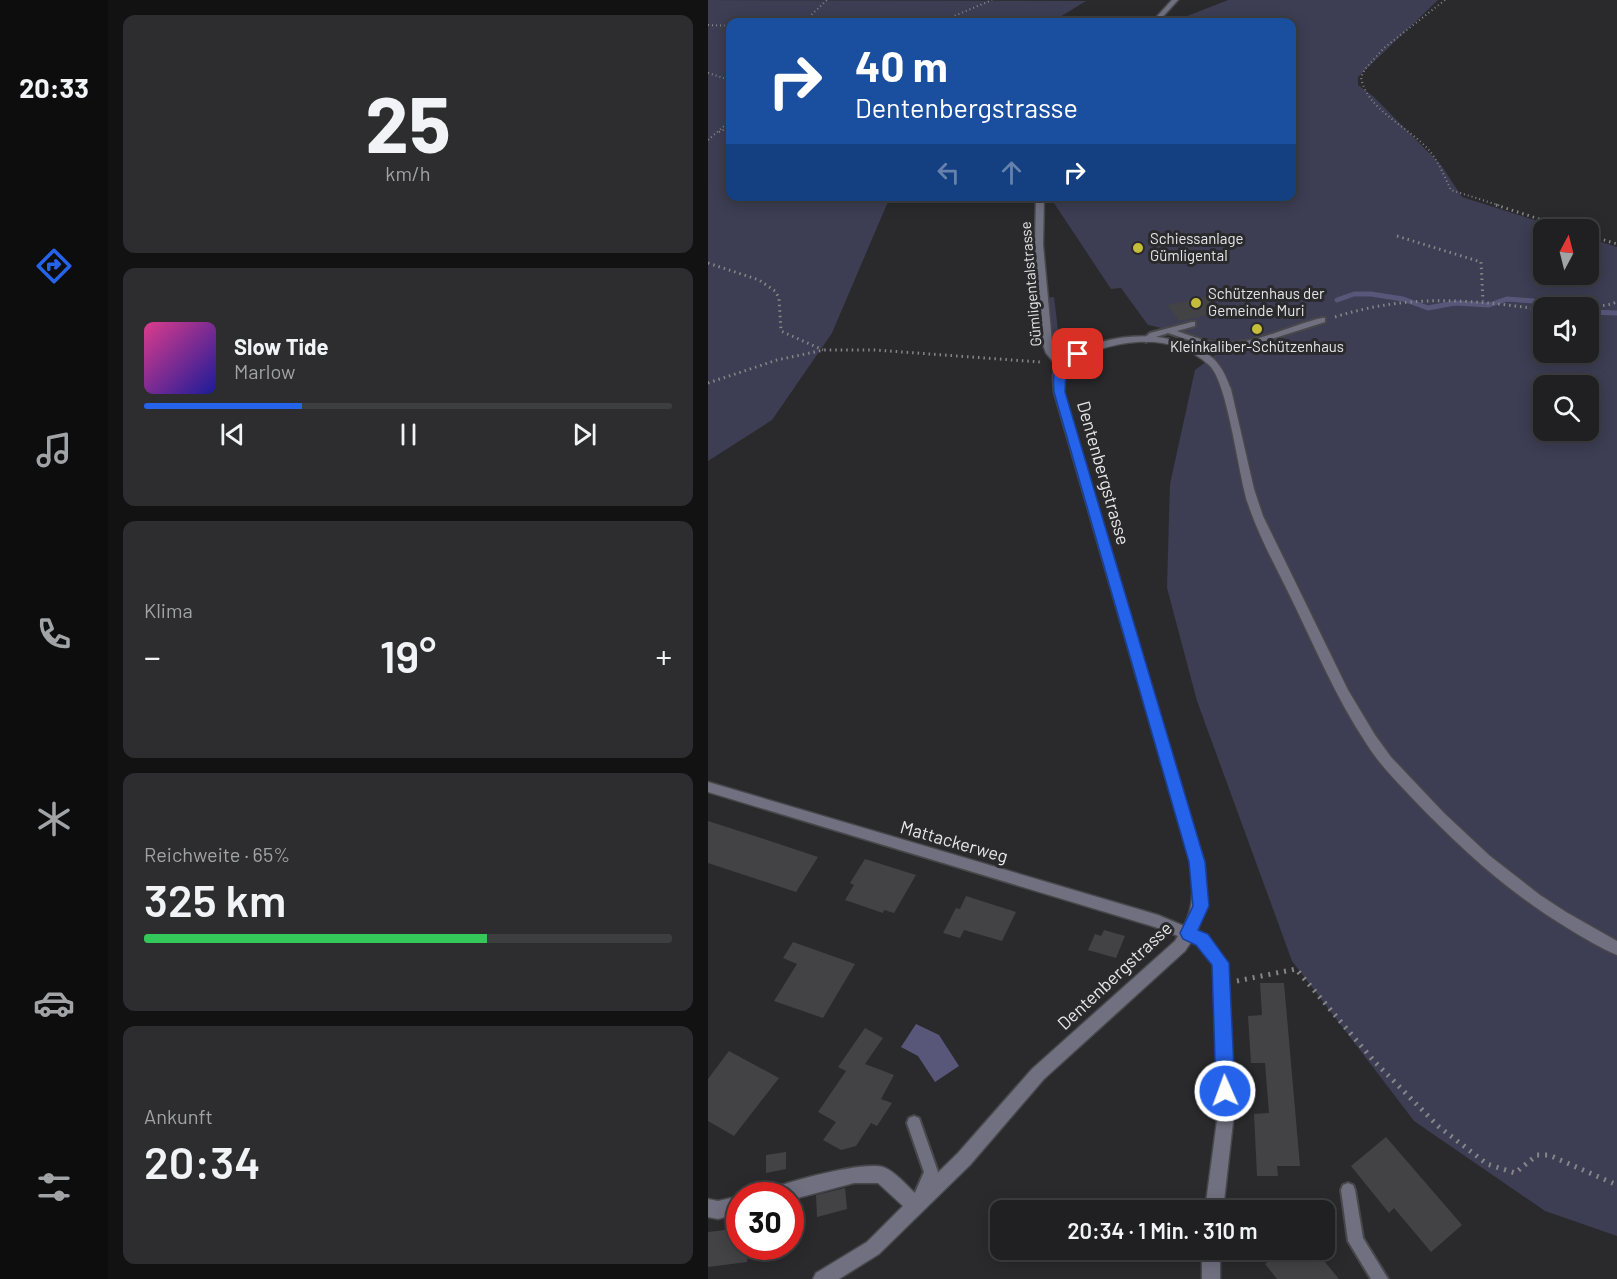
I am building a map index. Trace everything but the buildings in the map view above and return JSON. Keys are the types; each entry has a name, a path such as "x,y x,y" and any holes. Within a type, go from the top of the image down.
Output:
{"street":[{"path":"1159,18 1175,0"},
{"name":"Gümligentalstrasse","path":"1040,201 1039,245 1047,342 1051,353 1061,365"},
{"path":"1061,365 1099,346 1146,340 1164,342 1195,351 1220,372 1241,465 1256,513 1343,693 1371,741 1452,832 1530,898 1617,948"},
{"name":"Dentenbergstrasse","path":"822,1279 873,1248 964,1159 1038,1074 1180,946 1189,933 1201,906 1197,862 1062,405 1058,382 1061,365"},
{"name":"Mattackerweg","path":"708,787 1158,921 1202,940 1220,963 1226,1113 1215,1200"},
{"path":"804,1188 854,1175 880,1175 915,1206"},
{"path":"708,1208 718,1210 726,1208"},
{"path":"1211,1260 1211,1279"}],"lane":[{"path":"1170,331 1207,343 1228,346 1256,342 1322,320"},
{"path":"1146,340 1153,335 1192,324"},
{"path":"914,1123 931,1172 915,1206"},
{"path":"1348,1190 1356,1241 1380,1279"}],"path":[{"path":"804,18 809,17 826,0"},
{"path":"949,18 992,0"},
{"path":"1445,0 1400,34 1366,68 1361,77 1362,86 1382,111 1428,149 1450,189 1540,219"},
{"path":"708,25 726,26"},
{"path":"708,74 726,79"},
{"path":"708,140 726,125"},
{"path":"716,133 726,129"},
{"path":"1397,236 1481,262 1484,277 1483,301"},
{"path":"1599,238 1617,244"},
{"path":"708,263 772,287 778,295 781,331 824,350"},
{"path":"1322,320 1373,307 1443,299 1483,301 1533,308"},
{"path":"1599,307 1617,302"},
{"path":"708,383 777,360 824,350 885,351 1061,365"},
{"path":"1259,976 1296,969 1374,1061 1438,1126 1487,1164 1515,1173 1537,1155 1549,1155 1617,1185"}],"shaded area":[{"path":"708,0 1086,1 1060,17 1052,18 726,18 726,201 888,201 832,333 772,420 708,461"},
{"path":"1228,0 1438,0 1358,77 1358,85 1374,97 1441,165 1462,197 1533,219 1533,285 1599,285 1599,241 1617,247 1617,1236 1545,1211 1414,1121 1292,961 1197,701 1167,588 1170,484 1195,370 1223,349 1241,346 1148,325 1121,288 1111,289 1053,201 1296,201 1296,18 1182,18"},
{"path":"1054,297 1061,355 1052,341 1047,298"},
{"path":"916,1024 939,1035 959,1066 935,1082 918,1056 901,1047"}],"waterway":[{"path":"1337,300 1354,294 1371,294 1403,299 1428,308 1455,303 1489,305 1507,299 1533,301"},
{"path":"1599,312 1617,313"}],"place":[{"name":"Schiessanlage Gümligental","path":"1138,248"},
{"name":"Schützenhaus der Gemeinde Muri","path":"1196,303"},
{"name":"Kleinkaliber-Schützenhaus","path":"1257,329"}],"route":[{"path":"1078,354 1061,365 1058,375 1059,392 1197,862 1201,906 1197,920 1189,933 1202,940 1220,963 1225,1091"}]}
